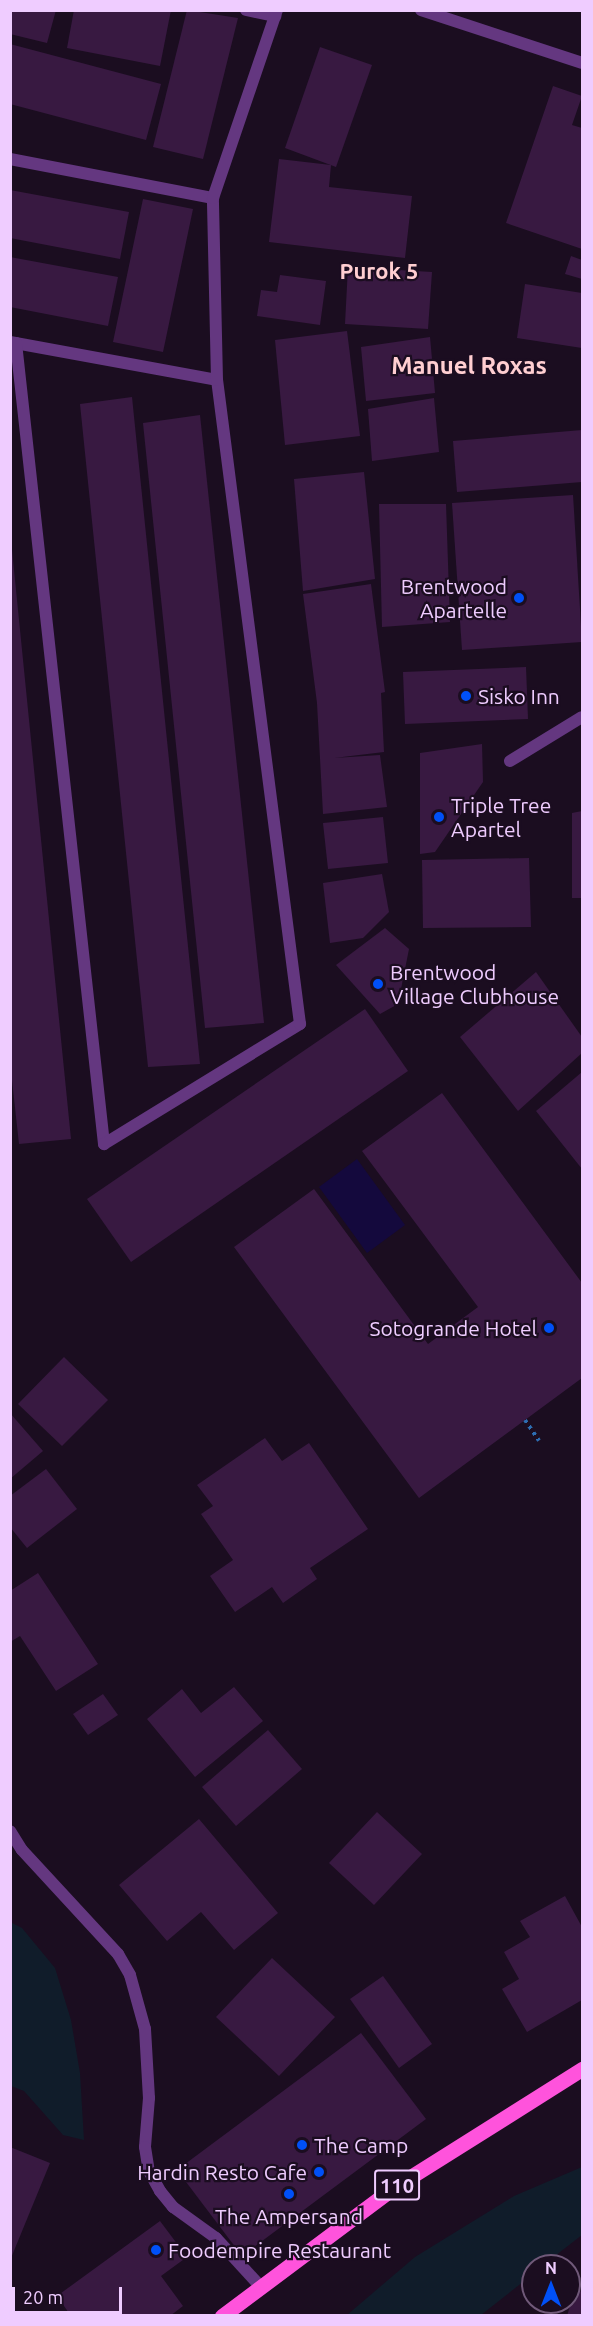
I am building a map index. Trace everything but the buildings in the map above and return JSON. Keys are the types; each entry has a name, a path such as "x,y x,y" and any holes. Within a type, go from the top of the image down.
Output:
{"main road":[{"name":"110","path":"222,2316 396,2186 582,2069"}],"street":[{"path":"217,380 13,342 104,1144 300,1024 217,380 213,198 276,13 246,10"},
{"path":"421,10 582,63"},
{"path":"10,159 213,198"},
{"path":"510,761 582,717"},
{"path":"10,1831 16,1850 93,1925 130,1975 145,2029 149,2098 145,2147 149,2171 160,2191 173,2207 216,2238 260,2286"}],"path":[{"path":"525,1420 539,1441"}],"shaded area":[{"path":"357,1159 405,1225 367,1253 319,1187"},
{"path":"10,1922 22,1928 55,1968 71,2020 80,2073 84,2140 63,2135 24,2091 11,2086"},
{"path":"582,2167 582,2235 557,2254 521,2254 521,2283 481,2315 347,2315 415,2257 514,2196"}],"place":[{"name":"Brentwood Apartelle","path":"519,598"},
{"name":"Sisko Inn","path":"466,696"},
{"name":"Triple Tree Apartel","path":"439,817"},
{"name":"Brentwood Village Clubhouse","path":"378,984"},
{"name":"Sotogrande Hotel","path":"549,1328"},
{"name":"The Camp","path":"302,2145"},
{"name":"Hardin Resto Cafe","path":"319,2172"},
{"name":"The Ampersand","path":"289,2194"},
{"name":"Foodempire Restaurant","path":"156,2250"}],"district":[{"name":"Purok 5","path":"379,271"},
{"name":"Manuel Roxas","path":"469,366"}]}
